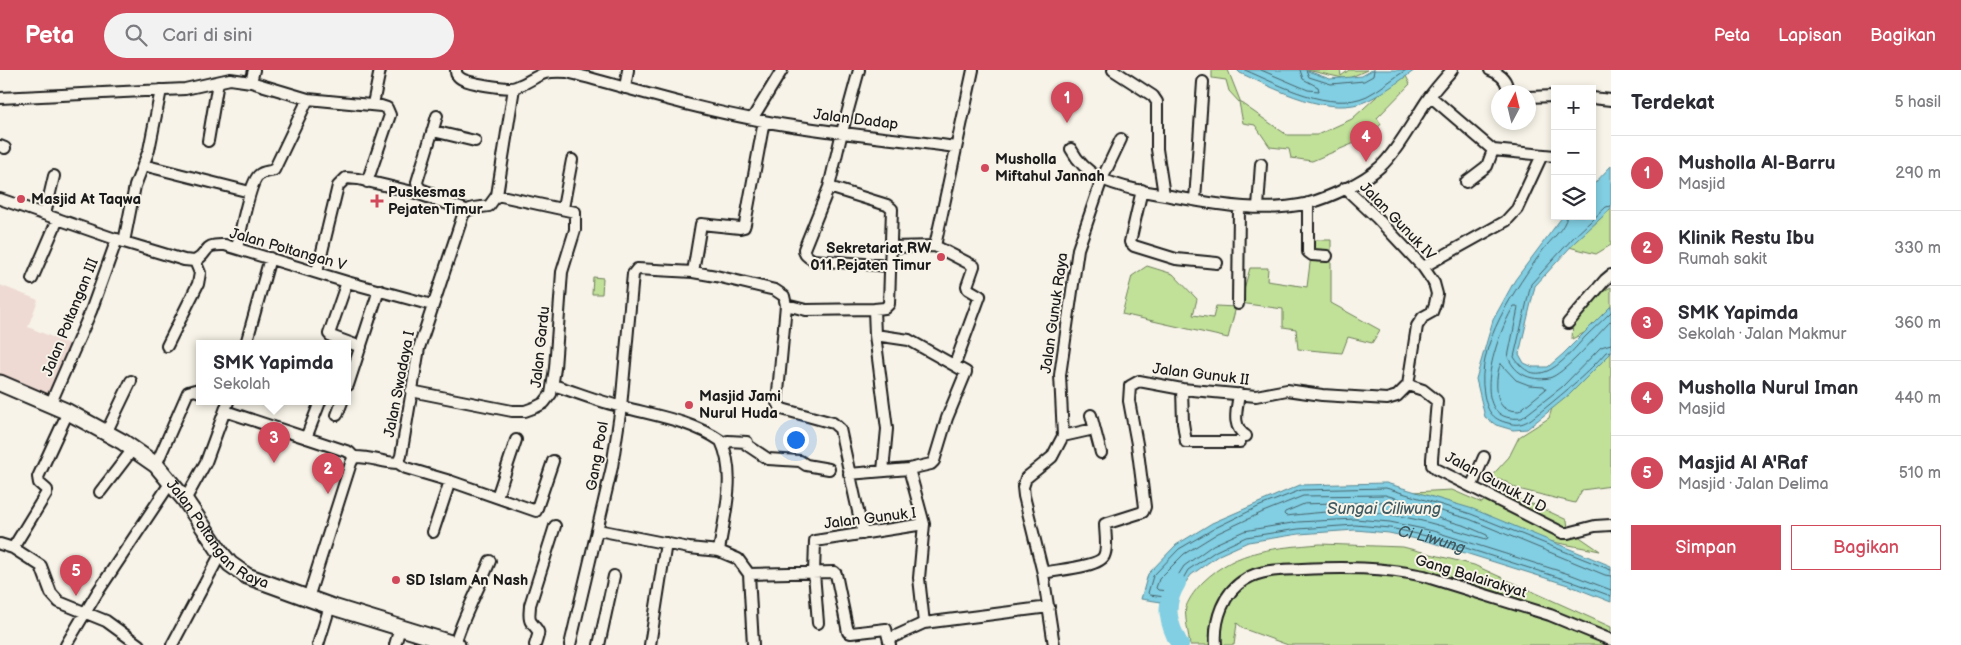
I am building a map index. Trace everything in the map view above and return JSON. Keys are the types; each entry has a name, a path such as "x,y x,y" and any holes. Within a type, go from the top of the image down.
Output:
{"street":[{"path":"250,82 254,70"},
{"path":"373,104 380,70"},
{"path":"318,272 338,186 342,181 352,177 412,192 466,210 490,206 497,195 514,88 485,85 463,80 456,74 456,70"},
{"name":"Jalan Dadap","path":"514,88 541,72 552,70 567,72 696,108 764,122 956,147"},
{"path":"625,88 628,70"},
{"path":"752,119 782,70"},
{"path":"859,70 829,187 804,248 804,253 813,260 890,266"},
{"path":"935,246 974,70"},
{"path":"1071,149 1078,163 1102,179 1142,190 1239,207 1282,207 1308,203 1325,198 1345,188 1380,167 1430,96 1452,70"},
{"path":"1490,70 1502,75 1507,85"},
{"path":"1118,72 1153,96 1157,102 1157,149 1164,195"},
{"path":"0,98 185,89 218,82 231,75 308,98 333,102 373,104 388,108 390,114 367,182"},
{"path":"208,141 218,82"},
{"path":"1195,200 1202,82"},
{"name":"Jalan Poltangan III","path":"50,405 120,241 135,186 149,150 161,90"},
{"path":"1430,96 1493,150 1551,156"},
{"path":"1536,97 1551,96"},
{"path":"237,248 250,192 258,175 274,170 308,98"},
{"path":"1596,98 1611,100"},
{"path":"437,116 417,182 422,190 450,198 451,205"},
{"path":"764,122 744,227 702,224 693,272 775,290 784,296 786,305 777,402 782,409 837,425 840,429 862,534"},
{"path":"433,131 475,142"},
{"name":"Jalan Gunuk Raya","path":"1063,436 1060,375 1078,249 1102,179 1122,139"},
{"path":"1466,182 1487,166 1493,150"},
{"path":"1423,267 1506,221 1517,209 1542,155"},
{"path":"497,195 563,208 572,160"},
{"path":"1258,207 1261,164"},
{"path":"143,166 250,192"},
{"path":"45,214 54,176"},
{"path":"786,305 806,310 874,309 885,308 890,304 892,209 890,206 829,187"},
{"name":"Jalan Gunuk IV","path":"1345,188 1377,218 1423,267 1434,283 1437,294 1436,304 1432,312 1417,326 1408,385"},
{"path":"1142,190 1130,242 1134,246 1176,259 1218,263"},
{"path":"0,199 120,241 184,260 195,261 200,273 198,284 167,346"},
{"path":"1308,203 1308,252 1312,256 1327,256"},
{"path":"1238,304 1239,207"},
{"name":"Jalan Gardu","path":"411,391 498,409 525,411 544,403 552,394 562,272 575,230 576,218 575,212 563,208"},
{"name":"Jalan Swadaya I","path":"398,463 402,456 419,348 466,210"},
{"path":"32,279 58,219"},
{"name":"Jalan Poltangan V","path":"195,261 211,245 224,245 432,306"},
{"path":"891,246 935,246 974,266 967,286 968,289 979,294 980,298 955,364"},
{"path":"247,340 270,258"},
{"name":"Gang Pool","path":"570,645 612,467 621,407 633,274 635,270 643,268 693,272"},
{"path":"1568,323 1611,275"},
{"path":"343,340 328,334 347,282"},
{"path":"351,376 379,290"},
{"path":"874,309 875,335 887,428 883,471"},
{"path":"849,474 910,469 931,464 937,455 949,412 966,375 965,370 909,340 875,335"},
{"path":"351,343 361,347"},
{"path":"106,432 131,381"},
{"name":"Jalan Gunuk II","path":"1043,573 1093,564 1101,560 1105,554 1105,524 1143,512 1145,507 1129,401 1132,384 1139,381 1182,389 1256,396 1287,390 1322,396 1387,399 1397,396 1408,385"},
{"name":"Jalan Poltangan Raya","path":"0,383 68,412 106,432 156,465 185,500 230,564 247,576 330,606 456,645"},
{"path":"553,385 705,431 721,442 729,469 729,482 719,551"},
{"name":"Jalan Gunuk II D","path":"1408,385 1423,390 1437,401 1432,465 1436,469 1472,485 1563,533 1591,526 1611,525"},
{"path":"1182,389 1183,424 1186,442 1243,439 1237,426 1239,394"},
{"path":"156,465 188,392 196,391"},
{"path":"185,500 206,462 225,405 306,438 349,452 354,458"},
{"path":"306,438 319,405"},
{"path":"337,415 341,405"},
{"path":"13,548 46,494 46,490 39,483 38,478 68,412"},
{"path":"1091,416 1101,453"},
{"path":"1054,645 1050,607 1023,487 1026,478 1052,457 1063,436 1094,429"},
{"path":"497,497 516,440"},
{"path":"724,447 728,440 747,442 747,445 768,459 800,461 806,465 829,469"},
{"path":"100,492 133,449"},
{"path":"1472,485 1484,456"},
{"path":"354,458 361,457 385,463 398,463 406,468 536,510 553,462"},
{"path":"308,598 354,458"},
{"path":"910,469 924,524"},
{"path":"433,532 450,481"},
{"path":"66,645 97,593 171,482"},
{"name":"Jalan Gunuk I","path":"814,573 815,541 924,524 919,578 924,623"},
{"path":"535,645 539,634 537,627 532,623 529,616 530,605 555,526"},
{"path":"598,530 666,544 719,551 738,559 749,574 753,645"},
{"path":"0,544 13,548 42,566 55,599 106,621 138,645"},
{"path":"650,645 666,544"},
{"path":"172,645 221,553"},
{"path":"456,645 460,625 473,602 490,562"},
{"name":"Gang Balairakyat","path":"1216,645 1217,624 1225,598 1242,581 1254,575 1278,570 1334,568 1403,571 1424,576 1550,615 1611,640"},
{"path":"749,574 830,571 836,574 848,632 851,634 888,638 924,623 1050,607"},
{"path":"814,573 818,623"},
{"path":"599,645 614,576"},
{"path":"318,645 330,606"},
{"path":"395,645 400,628"}],"shaded area":[{"path":"0,285 38,300 28,327 76,347 55,400 0,378"}],"green space":[{"path":"1212,70 1228,70 1241,103 1287,135 1317,135 1352,119 1387,87 1406,76 1410,84 1377,118 1381,124 1371,136 1312,161 1291,158 1289,149 1270,147 1255,125 1243,123 1239,102 1229,91 1226,80 1212,78"},
{"path":"1307,70 1340,70 1341,76 1349,70 1367,70 1347,79"},
{"path":"1611,208 1611,245 1596,254 1569,247"},
{"path":"1313,240 1331,240 1331,303 1380,330 1372,343 1348,337 1342,353 1298,349 1296,329 1283,327 1283,309 1240,303 1250,268 1268,268 1267,281 1307,287"},
{"path":"1147,266 1173,274 1197,299 1193,315 1213,318 1216,306 1236,307 1228,338 1122,314 1132,276"},
{"path":"593,277 603,278 602,294 592,294"},
{"path":"1611,287 1611,313 1584,333 1572,339 1573,322 1598,294"},
{"path":"1611,335 1611,486 1582,490 1575,503 1518,489 1501,479 1487,481 1509,457 1519,437 1549,418 1552,408"},
{"path":"1452,490 1482,503 1491,490 1535,505 1567,520 1568,529 1600,551 1548,541 1392,493"},
{"path":"1320,544 1403,547 1474,565 1611,627 1611,645 1288,645 1244,629 1237,623 1234,645 1190,645 1186,607 1198,587 1216,571 1229,563 1258,552"}],"water":[{"path":"1237,70 1305,70 1330,79 1362,76 1372,70 1415,70 1369,100 1354,105 1337,106 1303,100 1286,94"},
{"path":"1611,166 1611,209 1576,241 1535,286 1519,354 1524,363 1533,367 1548,367 1611,306 1611,353 1569,395 1527,429 1513,430 1496,425 1485,417 1476,379 1493,320 1515,280 1560,220 1596,220 1596,182"},
{"name":"Sungai Ciliwung","path":"1386,483 1473,509 1611,566 1611,602 1568,585 1430,542 1389,533 1355,530 1299,534 1248,542 1219,555 1191,575 1181,589 1175,604 1141,599 1148,574 1176,545 1212,523 1300,485"}],"waterway":[{"name":"Ci Liwung","path":"1177,583 1170,599 1169,614 1172,630 1180,645"}],"place":[{"name":"Musholla Al-Barru","path":"1067,123"},
{"name":"Musholla Nurul Iman","path":"1366,162"},
{"name":"Musholla Miftahul Jannah","path":"985,168"},
{"name":"Masjid At Taqwa","path":"21,199"},
{"name":"Puskesmas Pejaten Timur","path":"377,201"},
{"name":"Sekretariat RW 011 Pejaten Timur","path":"941,257"},
{"name":"Masjid Jami Nurul Huda","path":"689,405"},
{"name":"SMK Yapimda","path":"274,463"},
{"name":"Klinik Restu Ibu","path":"328,494"},
{"name":"SD Islam An Nash","path":"396,580"},
{"name":"Masjid Al A'Raf","path":"76,596"}]}
